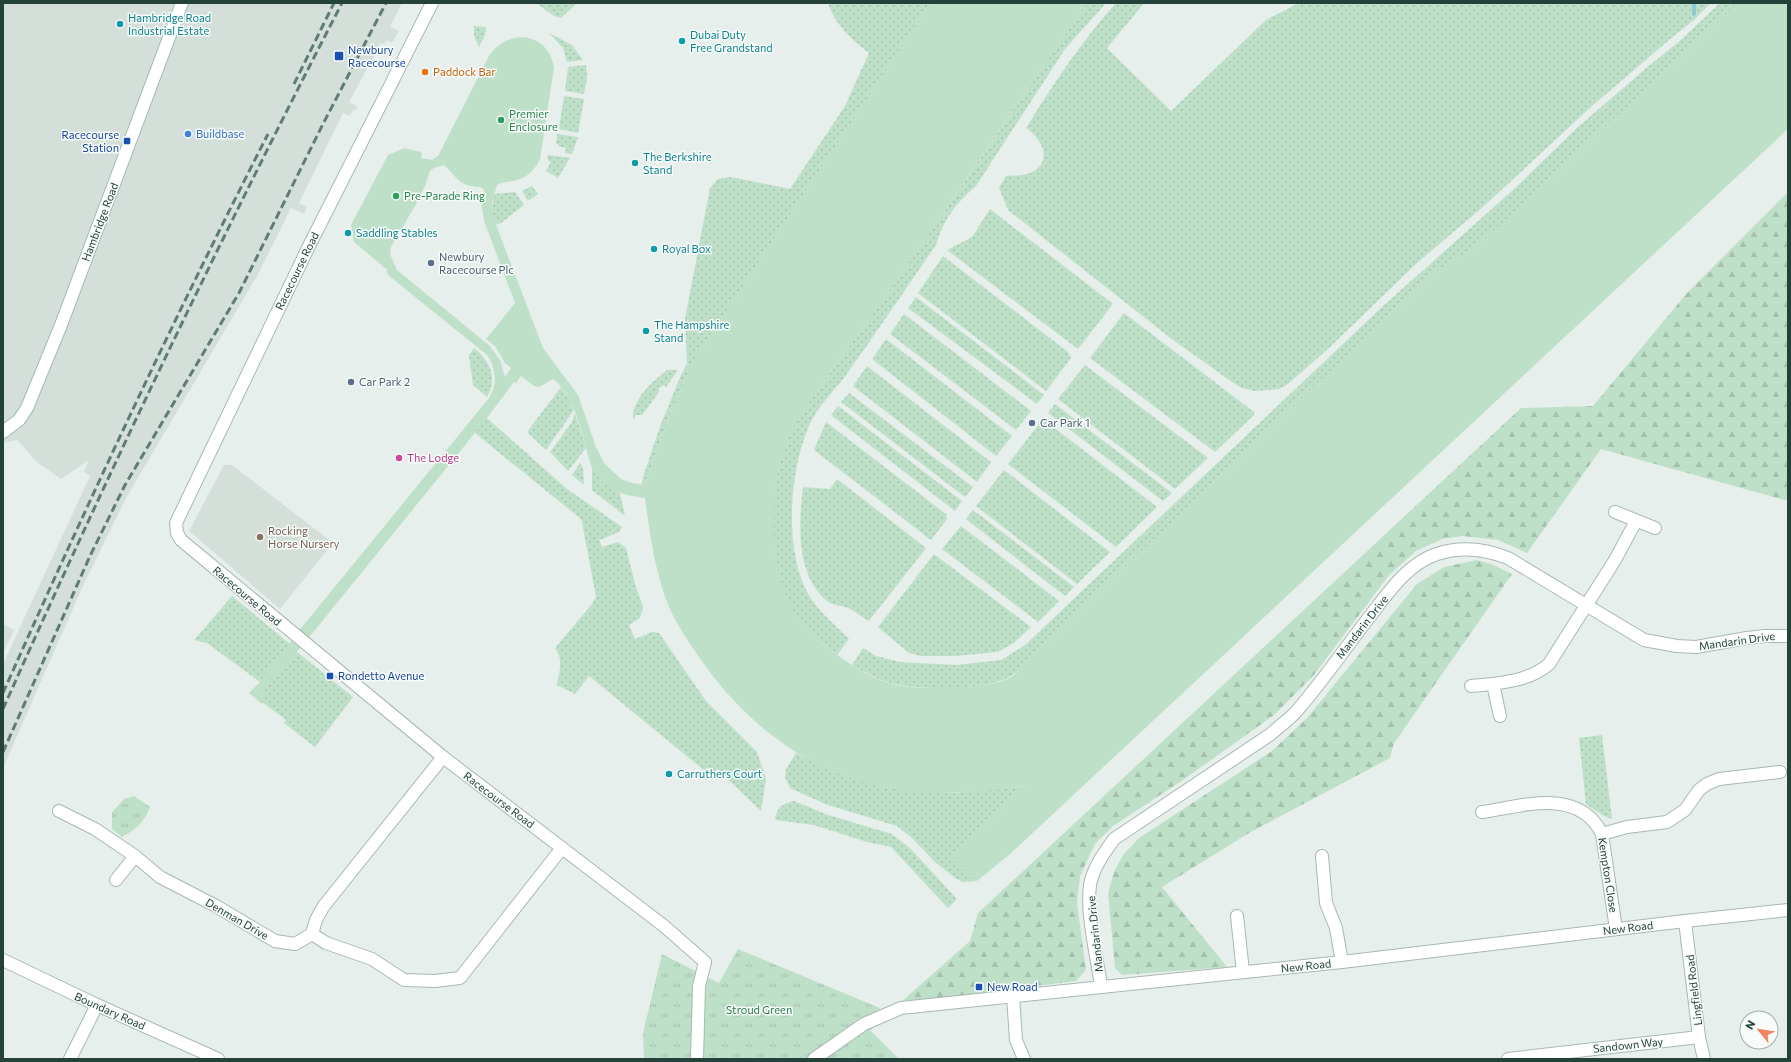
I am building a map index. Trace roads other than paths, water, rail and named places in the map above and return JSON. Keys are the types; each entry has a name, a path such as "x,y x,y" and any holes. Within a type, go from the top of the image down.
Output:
{"street":[{"name":"Hambridge Road","path":"3,432 19,420 27,408 61,325 182,3"},
{"name":"Racecourse Road","path":"432,3 309,246 176,523 177,533 181,540 443,757 664,926 705,962 699,986 697,1059"},
{"path":"1615,512 1655,528"},
{"path":"1471,686 1493,684 1531,676 1541,671 1556,655 1615,560 1636,521"},
{"name":"Mandarin Drive","path":"1101,986 1090,907 1090,885 1104,852 1114,839 1271,734 1293,715 1398,581 1411,569 1436,554 1474,549 1489,551 1508,558 1644,640 1677,646 1714,645 1765,636 1788,636"},
{"path":"1493,684 1500,716"},
{"path":"443,757 323,907 316,920 312,934 326,943 372,959 404,980 434,981 460,978 562,848"},
{"path":"1602,834 1627,827 1667,822 1685,810 1699,790 1707,784 1719,779 1780,772"},
{"name":"Kempton Close","path":"1482,812 1547,802 1560,803 1572,806 1585,813 1597,823 1602,834 1616,929"},
{"name":"Denman Drive","path":"59,811 95,828 160,877 275,940 295,944 312,934"},
{"path":"116,880 134,856"},
{"path":"1322,856 1326,903 1336,928 1342,962"},
{"name":"New Road","path":"814,1059 864,1024 901,1008 1342,962 1788,910"},
{"path":"1237,916 1243,972"},
{"name":"Lingfield Road","path":"1685,921 1699,1037 1704,1059"},
{"name":"Boundary Road","path":"3,960 97,1005 218,1059"},
{"path":"1013,996 1016,1040 1024,1059"},
{"path":"70,1059 97,1005"},
{"name":"Sandown Way","path":"1508,1059 1699,1037"}],"waterway":[{"path":"1694,3 1694,14"}],"railway":[{"path":"294,84 334,3"},
{"path":"3,709 125,442 167,354 253,178 342,3"},
{"path":"3,752 90,556 125,485 239,293 324,122 386,3"},
{"path":"3,693 132,412 199,272 268,134"}],"place":[{"name":"Hambridge Road Industrial Estate","path":"120,24"},
{"name":"Dubai Duty Free Grandstand","path":"682,41"},
{"name":"Newbury Racecourse","path":"339,56"},
{"name":"Paddock Bar","path":"425,72"},
{"name":"Premier Enclosure","path":"501,120"},
{"name":"Buildbase","path":"188,134"},
{"name":"Racecourse Station","path":"127,141"},
{"name":"The Berkshire Stand","path":"635,163"},
{"name":"Pre-Parade Ring","path":"396,196"},
{"name":"Saddling Stables","path":"348,233"},
{"name":"Royal Box","path":"654,249"},
{"name":"Newbury Racecourse Plc","path":"431,263"},
{"name":"The Hampshire Stand","path":"646,331"},
{"name":"Car Park 2","path":"351,382"},
{"name":"Car Park 1","path":"1032,423"},
{"name":"The Lodge","path":"399,458"},
{"name":"Rocking Horse Nursery","path":"260,537"},
{"name":"Rondetto Avenue","path":"330,676"},
{"name":"Carruthers Court","path":"669,774"},
{"name":"New Road","path":"979,987"}],"park label":[{"name":"Stroud Green","path":"759,1010"}]}
